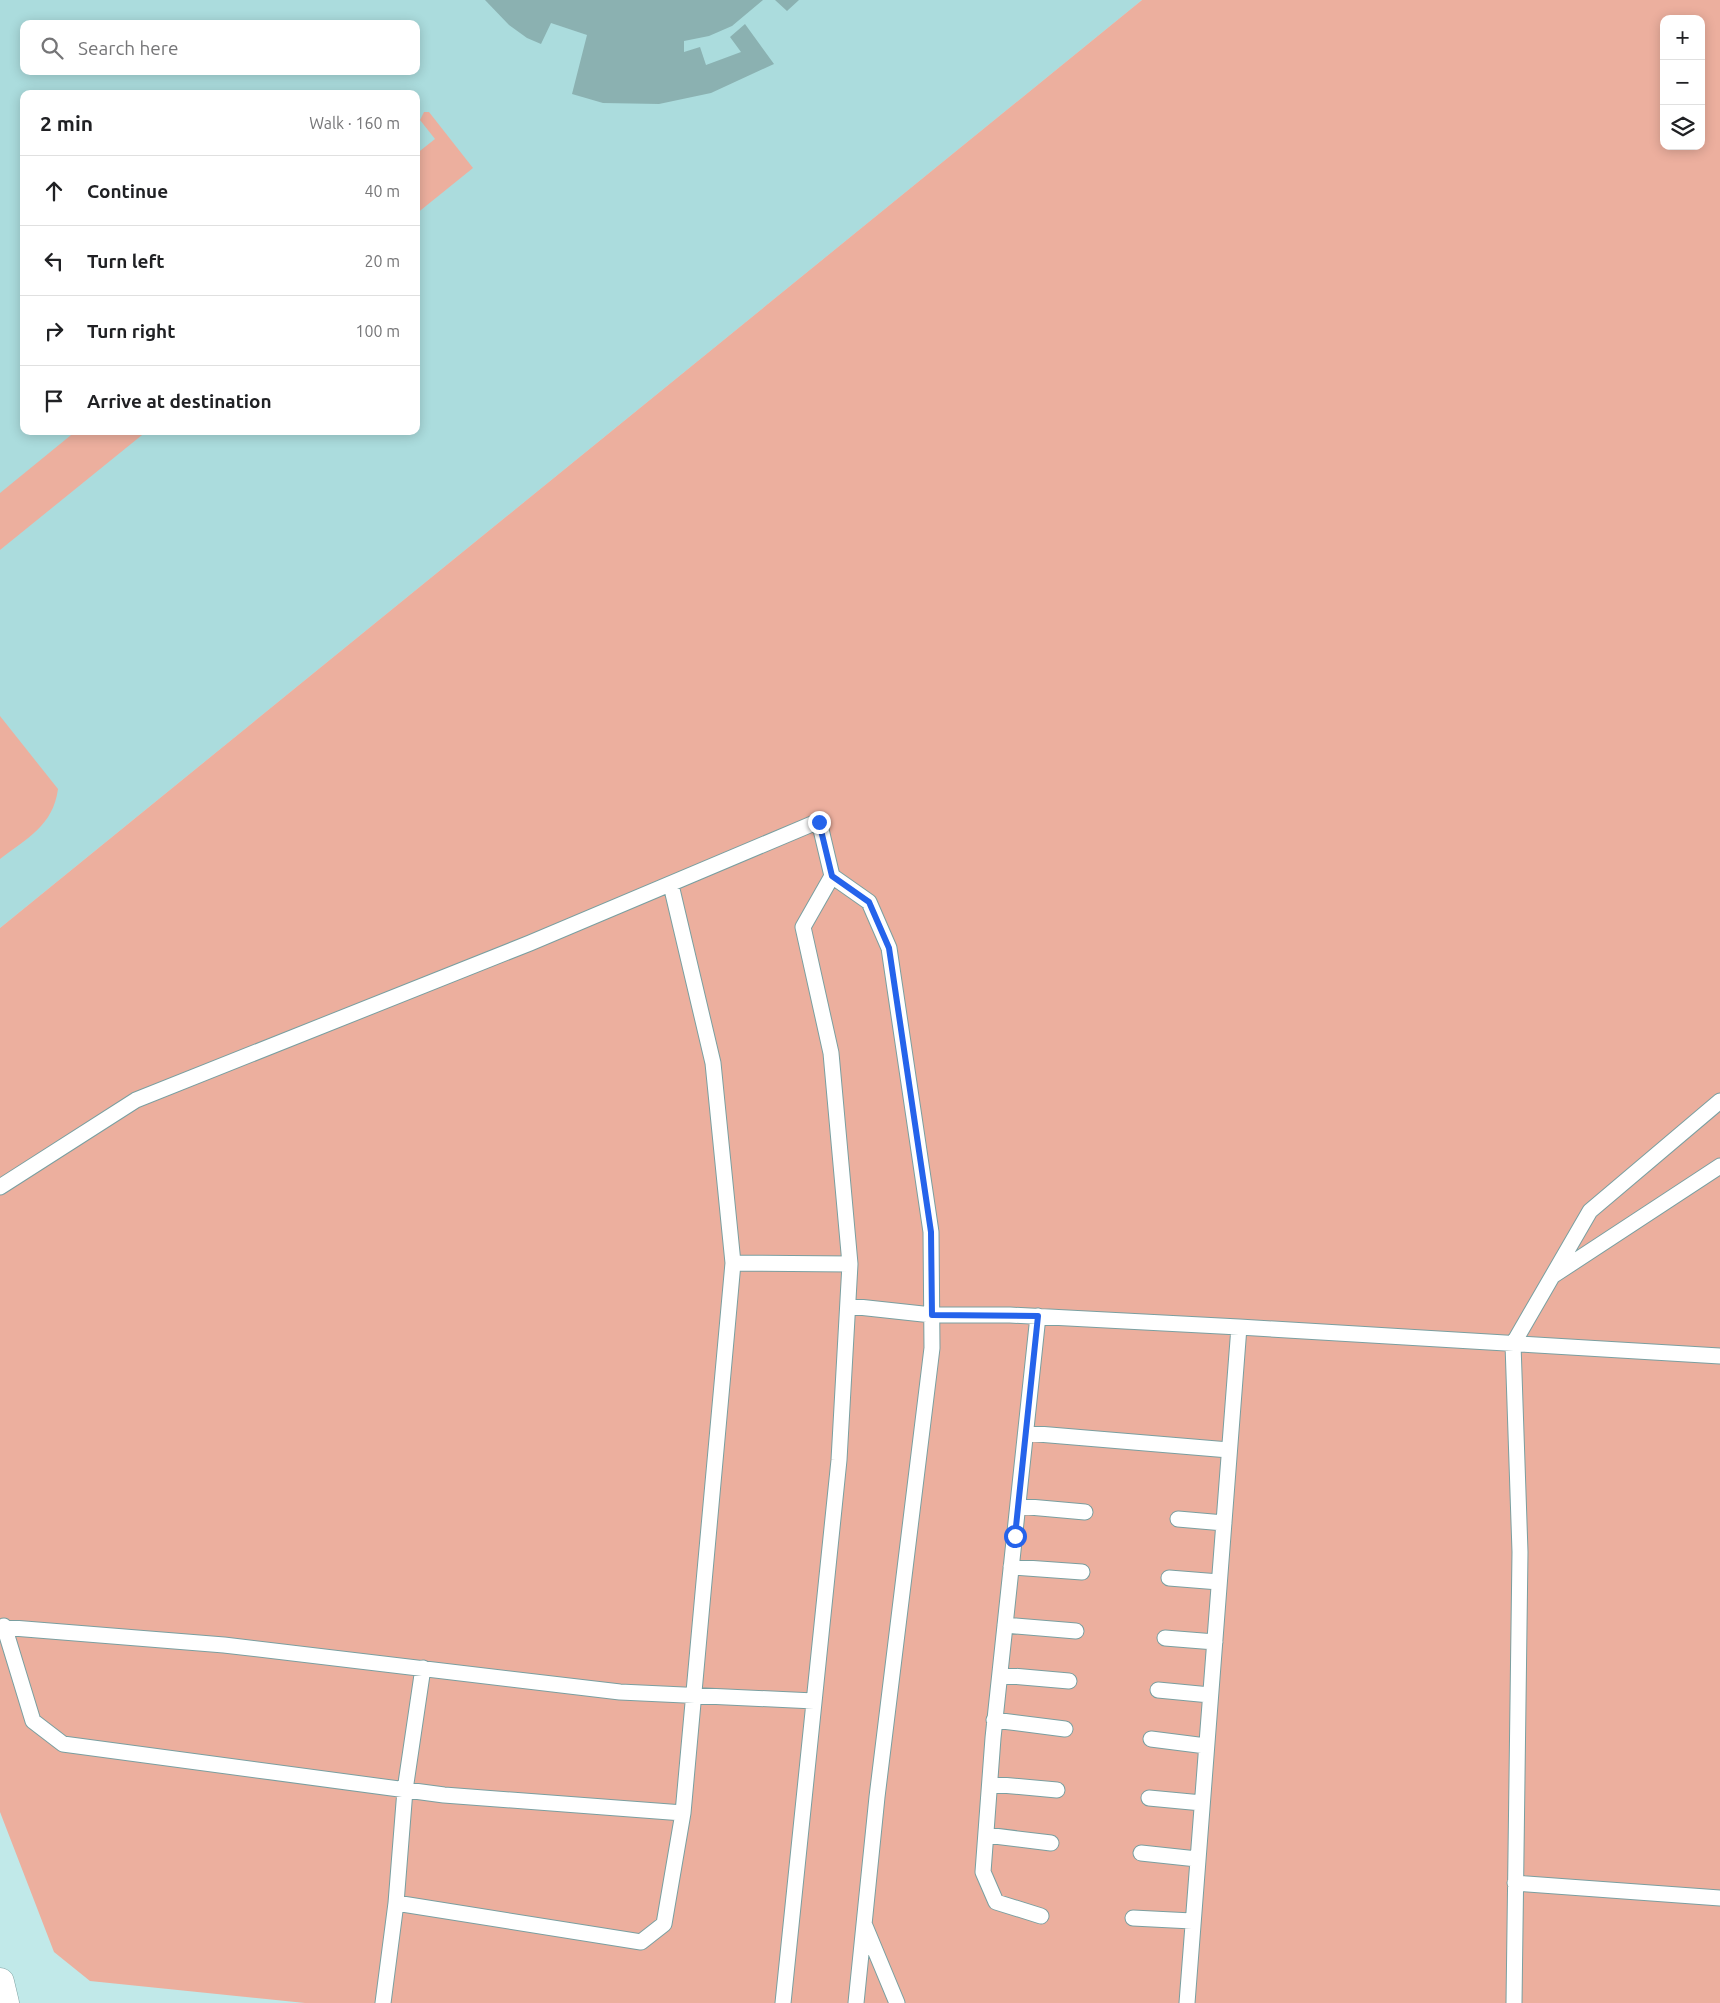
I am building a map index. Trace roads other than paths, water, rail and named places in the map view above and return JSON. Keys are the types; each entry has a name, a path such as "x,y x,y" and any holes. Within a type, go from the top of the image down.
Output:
{"street":[{"path":"0,1982 5,2003"}],"lane":[{"path":"0,1187 136,1100 530,944 819,822 832,876 869,902 889,948 931,1232 932,1348 878,1787 856,2003"},
{"path":"783,2003 839,1460 849,1306 850,1264 831,1053 803,927 832,876"},
{"path":"396,1903 641,1942 664,1924 683,1813 733,1263 713,1064 670,884"},
{"path":"1514,2003 1520,1552 1513,1344 1590,1211 1720,1101"},
{"path":"1551,1278 1720,1166"},
{"path":"733,1263 850,1264"},
{"path":"849,1306 932,1315 1038,1316 1239,1326 1720,1356"},
{"path":"1038,1316 994,1720 983,1872 996,1902 1041,1916"},
{"path":"1187,2003 1239,1326"},
{"path":"1026,1433 1229,1450"},
{"path":"1018,1506 1085,1512"},
{"path":"1178,1519 1224,1523"},
{"path":"1011,1567 1082,1572"},
{"path":"1169,1578 1219,1582"},
{"path":"1005,1625 1076,1631"},
{"path":"683,1813 444,1795 63,1744 33,1721 2,1626 224,1645 620,1692 814,1701"},
{"path":"1165,1638 1214,1642"},
{"path":"383,2003 396,1903 405,1790 423,1668"},
{"path":"1000,1675 1069,1681"},
{"path":"1158,1690 1210,1695"},
{"path":"994,1720 1065,1729"},
{"path":"1151,1739 1206,1746"},
{"path":"990,1784 1057,1790"},
{"path":"1149,1798 1202,1803"},
{"path":"986,1835 1051,1843"},
{"path":"1141,1853 1197,1859"},
{"path":"1516,1883 1720,1898"},
{"path":"1133,1918 1192,1921"},
{"path":"864,1923 896,2003"}]}
